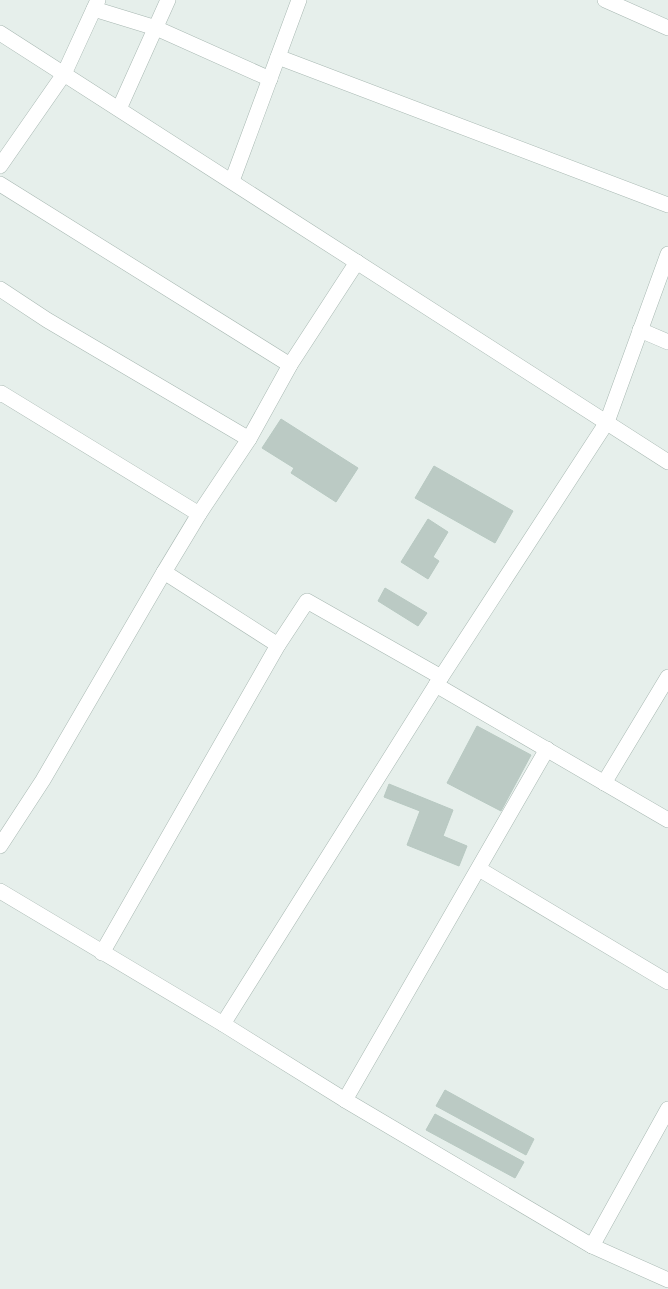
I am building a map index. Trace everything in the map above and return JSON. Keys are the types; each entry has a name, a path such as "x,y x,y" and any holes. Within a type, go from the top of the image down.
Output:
{"street":[{"path":"119,109 168,0"},
{"path":"232,181 299,0"},
{"path":"605,0 668,28"},
{"path":"0,166 64,74 96,5 156,28 270,79"},
{"path":"0,33 668,462"},
{"path":"278,57 668,205"},
{"path":"0,184 290,365"},
{"path":"222,1024 438,681 607,422 668,254"},
{"path":"0,846 43,780 199,514 249,439 290,365 357,262"},
{"path":"0,289 47,320 249,439"},
{"path":"640,330 668,342"},
{"path":"0,395 1,393 199,514"},
{"path":"164,572 278,645"},
{"path":"102,953 278,645 308,601 547,749 668,820"},
{"path":"604,783 668,677"},
{"path":"345,1100 547,749"},
{"path":"479,869 668,982"},
{"path":"0,891 345,1100 592,1246 668,1280"},
{"path":"592,1246 668,1109"}],"building":[{"path":"281,419 358,468 336,502 291,473 294,468 262,448"},
{"path":"434,466 513,511 495,543 415,498"},
{"path":"428,519 448,532 433,557 439,561 428,579 401,562"},
{"path":"385,588 427,613 418,626 378,601"},
{"path":"477,726 531,755 501,811 447,783"},
{"path":"389,784 453,810 443,836 467,846 459,866 407,845 420,811 384,797"},
{"path":"445,1090 534,1139 526,1155 436,1106"},
{"path":"435,1114 524,1162 515,1178 426,1130"}]}
